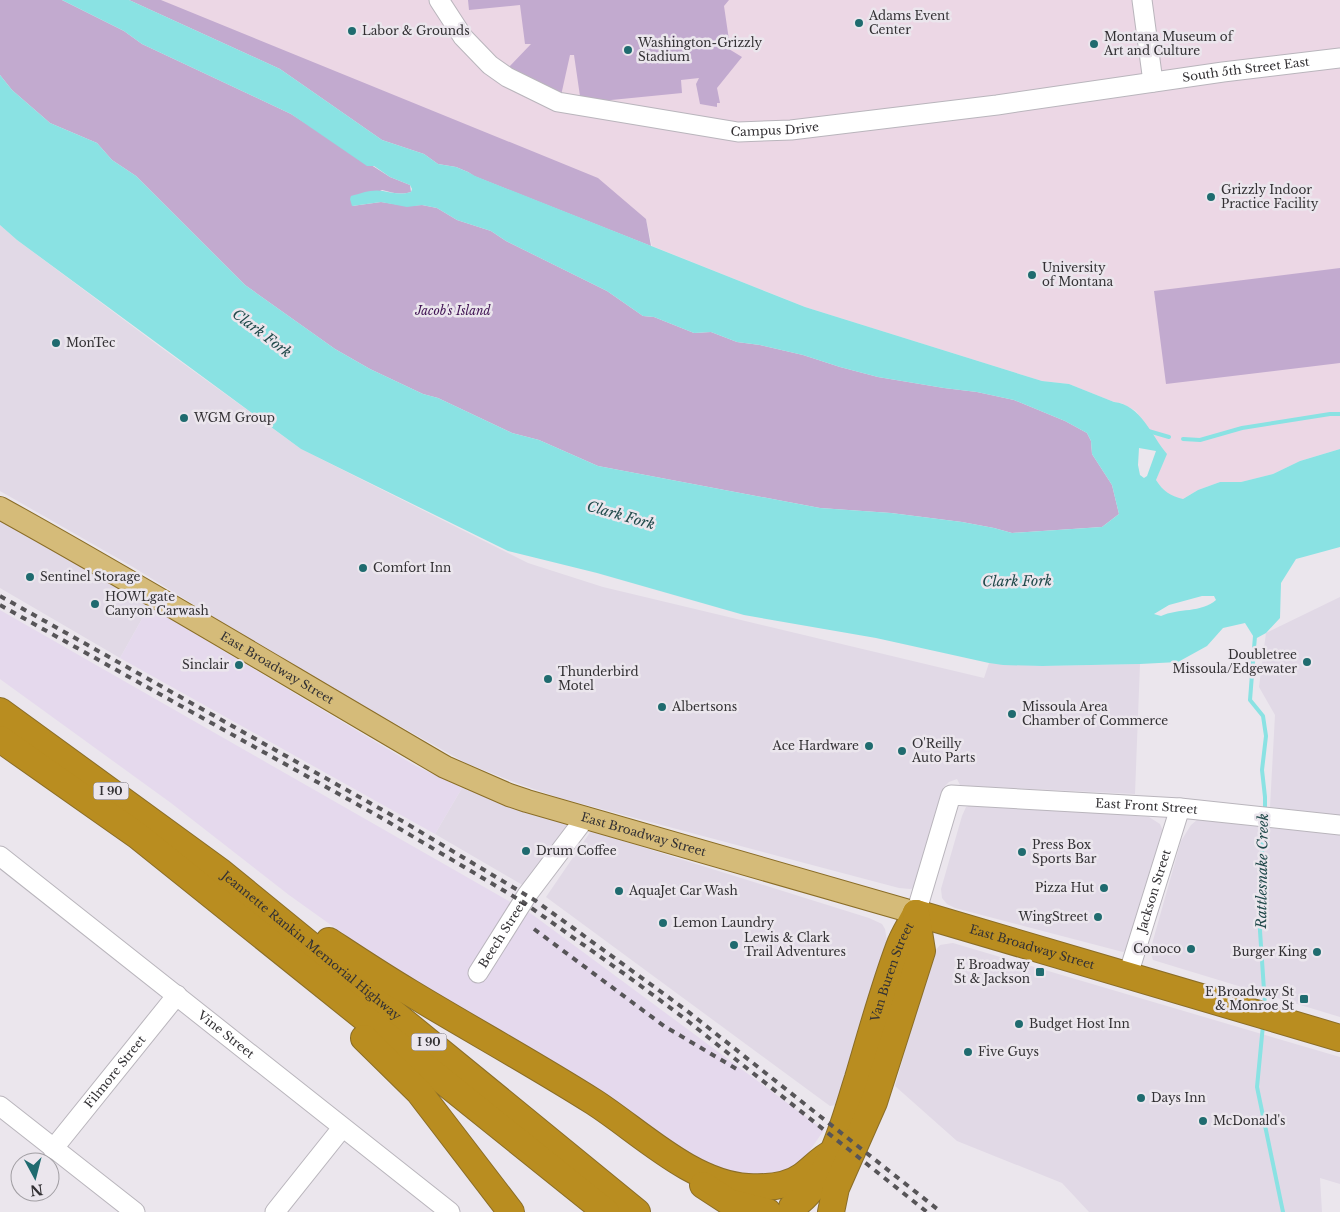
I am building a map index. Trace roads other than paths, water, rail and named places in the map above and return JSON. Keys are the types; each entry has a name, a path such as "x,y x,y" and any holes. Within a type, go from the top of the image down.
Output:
{"highway":[{"name":"Jeannette Rankin Memorial Highway","path":"0,711 221,872 637,1212"},
{"name":"Jeannette Rankin Memorial Highway","path":"0,739 138,836 606,1212"},
{"path":"221,872 406,991 595,1103 672,1157 707,1177 730,1185 746,1187 764,1188 785,1184 802,1177 822,1158 832,1153"},
{"name":"East Broadway Street","path":"916,913 1340,1038"},
{"name":"Van Buren Street","path":"786,1211 802,1201 811,1191 832,1153 845,1122 899,945 916,913"},
{"name":"Van Buren Street","path":"831,1212 836,1188 874,1102 922,951 916,913"},
{"path":"254,931 419,1092 511,1212"},
{"path":"672,1157 694,1178 728,1202 786,1211"}],"main road":[{"name":"East Broadway Street","path":"0,508 110,568 223,637 445,767 509,795 916,913"}],"street":[{"name":"Campus Drive","path":"439,0 463,37 490,65 507,76 558,102 738,132 791,130 1022,102 1152,82"},
{"path":"1142,0 1152,82"},
{"name":"South 5th Street East","path":"1152,82 1340,58"},
{"name":"East Front Street","path":"916,913 951,795 1180,808 1340,825"},
{"name":"Jackson Street","path":"1128,976 1180,808"},
{"name":"Beech Street","path":"478,973 527,895 586,817"},
{"name":"Vine Street","path":"2,862 176,995 450,1212"},
{"name":"Filmore Street","path":"53,1149 176,995"},
{"path":"0,1106 135,1212"},
{"path":"275,1212 342,1128"}],"water":[{"name":"Clark Fork","path":"62,0 129,0 280,69 382,140 424,154 438,164 456,167 805,307 1042,381 1069,384 1123,404 1145,422 1167,454 1156,480 1167,492 1178,498 1183,499 1198,490 1220,482 1241,482 1273,474 1300,461 1340,449 1340,547 1296,559 1281,583 1280,618 1266,633 1255,639 1245,623 1223,628 1207,646 1178,662 1042,666 989,663 876,638 744,615 597,573 508,551 301,449 17,240 0,225 0,75 12,90 50,123 97,143 112,160 136,176 245,285 335,349 370,369 423,394 438,398 512,433 539,440 598,466 820,508 891,513 962,522 1012,533 1102,527 1119,514 1112,485 1092,454 1091,441 1087,433 1065,421 1014,400 977,392 878,377 803,355 760,345 737,342 711,332 694,333 654,317 643,316 607,291 506,241 491,231 457,220 437,208 422,205 407,207 381,202 352,206 351,196 375,191 404,193 411,192 412,189 410,185 390,177 374,166 367,166 291,114 142,44 124,31","holes":["1139,448 1156,451 1147,476 1144,478 1140,475 1138,465","1202,596 1214,596 1216,600 1197,609 1161,616 1154,614 1169,605"]}],"waterway":[{"path":"1183,439 1200,440 1242,428 1340,414"},
{"path":"1145,430 1169,437"},
{"name":"Rattlesnake Creek","path":"1255,636 1250,700 1263,716 1266,736 1262,770 1265,811"},
{"name":"Rattlesnake Creek","path":"1264,823 1259,898 1265,1005"},
{"name":"Rattlesnake Creek","path":"1263,1025 1257,1087 1283,1212"}],"railway":[{"path":"0,596 404,822 536,901 686,1010 941,1212"},
{"path":"0,605 380,817 523,902 684,1018 927,1212"},
{"path":"534,929 664,1026 740,1071"}],"place":[{"name":"Adams Event Center","path":"859,23"},
{"name":"Labor & Grounds","path":"352,31"},
{"name":"Montana Museum of Art and Culture","path":"1094,44"},
{"name":"Washington-Grizzly Stadium","path":"628,50"},
{"name":"Grizzly Indoor Practice Facility","path":"1211,197"},
{"name":"University of Montana","path":"1032,275"},
{"name":"MonTec","path":"56,343"},
{"name":"WGM Group","path":"184,418"},
{"name":"Comfort Inn","path":"363,568"},
{"name":"Sentinel Storage","path":"30,577"},
{"name":"HOWLgate Canyon Carwash","path":"95,604"},
{"name":"Doubletree Missoula/Edgewater","path":"1307,662"},
{"name":"Sinclair","path":"239,665"},
{"name":"Thunderbird Motel","path":"548,679"},
{"name":"Albertsons","path":"662,707"},
{"name":"Missoula Area Chamber of Commerce","path":"1012,714"},
{"name":"Ace Hardware","path":"869,746"},
{"name":"O'Reilly Auto Parts","path":"902,751"},
{"name":"Drum Coffee","path":"526,851"},
{"name":"Press Box Sports Bar","path":"1022,852"},
{"name":"Pizza Hut","path":"1104,888"},
{"name":"AquaJet Car Wash","path":"619,891"},
{"name":"WingStreet","path":"1098,917"},
{"name":"Lemon Laundry","path":"663,923"},
{"name":"Lewis & Clark Trail Adventures","path":"734,945"},
{"name":"Conoco","path":"1191,949"},
{"name":"Burger King","path":"1317,952"},
{"name":"E Broadway St & Jackson","path":"1040,972"},
{"name":"E Broadway St & Monroe St","path":"1304,999"},
{"name":"Budget Host Inn","path":"1019,1024"},
{"name":"Five Guys","path":"968,1052"},
{"name":"Days Inn","path":"1141,1098"},
{"name":"McDonald's","path":"1203,1121"}],"park label":[{"name":"Jacob's Island","path":"453,311"}]}
